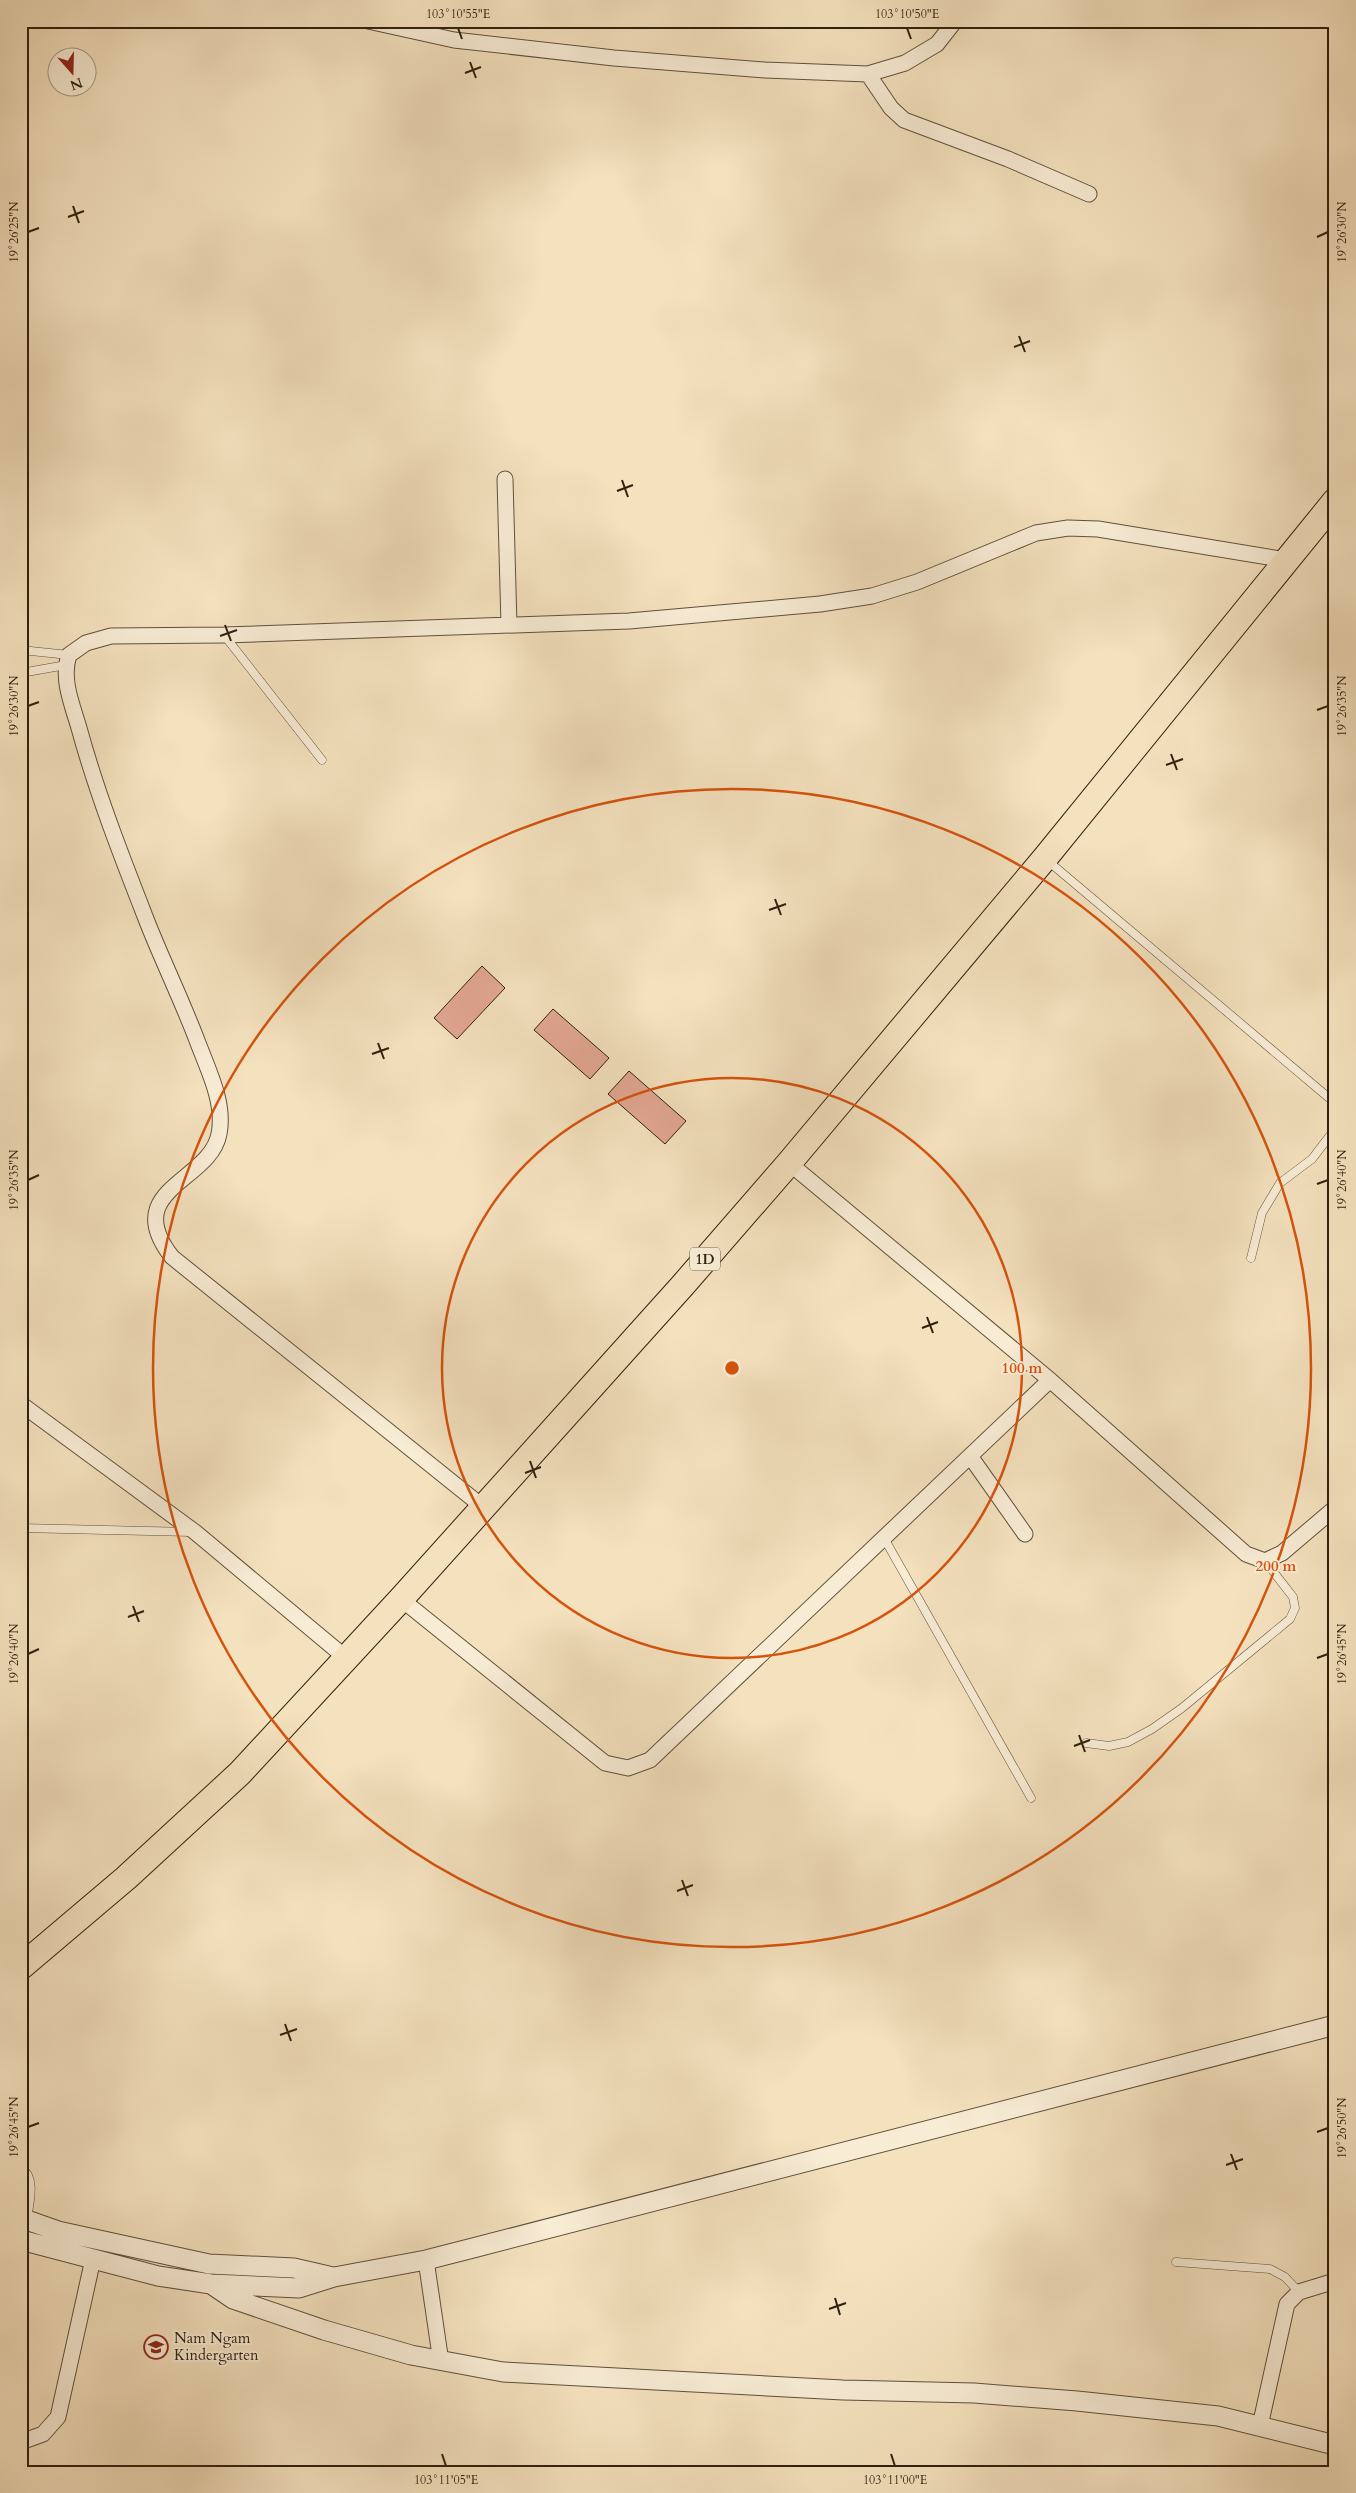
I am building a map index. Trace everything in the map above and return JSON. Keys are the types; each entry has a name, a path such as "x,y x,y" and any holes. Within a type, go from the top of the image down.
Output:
{"highway":[{"name":"1D","path":"21,1966 126,1878 240,1773 401,1599 683,1285 789,1163 1045,858 1335,501"}],"street":[{"path":"368,21 454,40 605,57 765,70 868,74 905,62 937,44 955,21"},
{"path":"868,74 891,108 904,120 1008,159 1089,194"},
{"path":"505,479 509,625"},
{"path":"483,1507 172,1257 161,1243 156,1227 156,1210 165,1196 208,1155 219,1136 221,1116 216,1092 195,1034 148,925 89,764 66,681 67,660 86,643 111,636 224,635 628,621 820,604 872,596 917,582 1036,533 1068,528 1098,529 1286,560"},
{"path":"789,1163 1050,1380 1246,1554 1265,1560 1282,1553 1335,1508"},
{"path":"401,1599 605,1763 628,1768 650,1760 1050,1380"},
{"path":"21,1404 195,1532 346,1658"},
{"path":"970,1456 1025,1534"},
{"path":"21,2240 158,2276 211,2284 299,2288 334,2277 426,2260 1335,2024"},
{"path":"24,2219 58,2231 210,2264 294,2268 334,2277"},
{"path":"21,2442 43,2434 58,2417 93,2259"},
{"path":"426,2260 441,2362"},
{"path":"1260,2426 1287,2304 1299,2292 1335,2281"},
{"path":"211,2284 234,2299 272,2314 411,2355 504,2372 843,2390 974,2393 1077,2400 1218,2416 1335,2445"}],"lane":[{"path":"224,635 322,760"},
{"path":"21,650 67,660"},
{"path":"21,673 67,660"},
{"path":"1045,858 1335,1103"},
{"path":"1251,1258 1262,1213 1280,1183 1312,1159 1335,1129"},
{"path":"21,1528 195,1532"},
{"path":"884,1538 1031,1798"},
{"path":"1086,1744 1109,1746 1128,1742 1152,1728 1182,1708 1290,1619 1295,1608 1293,1597 1265,1560"},
{"path":"21,2168 26,2170 31,2185 24,2219"},
{"path":"1176,2262 1270,2269 1285,2277 1299,2292"}],"building":[{"path":"482,966 505,988 457,1039 434,1018"},
{"path":"553,1009 609,1058 590,1079 534,1030"},
{"path":"629,1071 686,1121 665,1144 608,1094"}],"place":[{"name":"Nam Ngam Kindergarten","path":"156,2347"}]}
